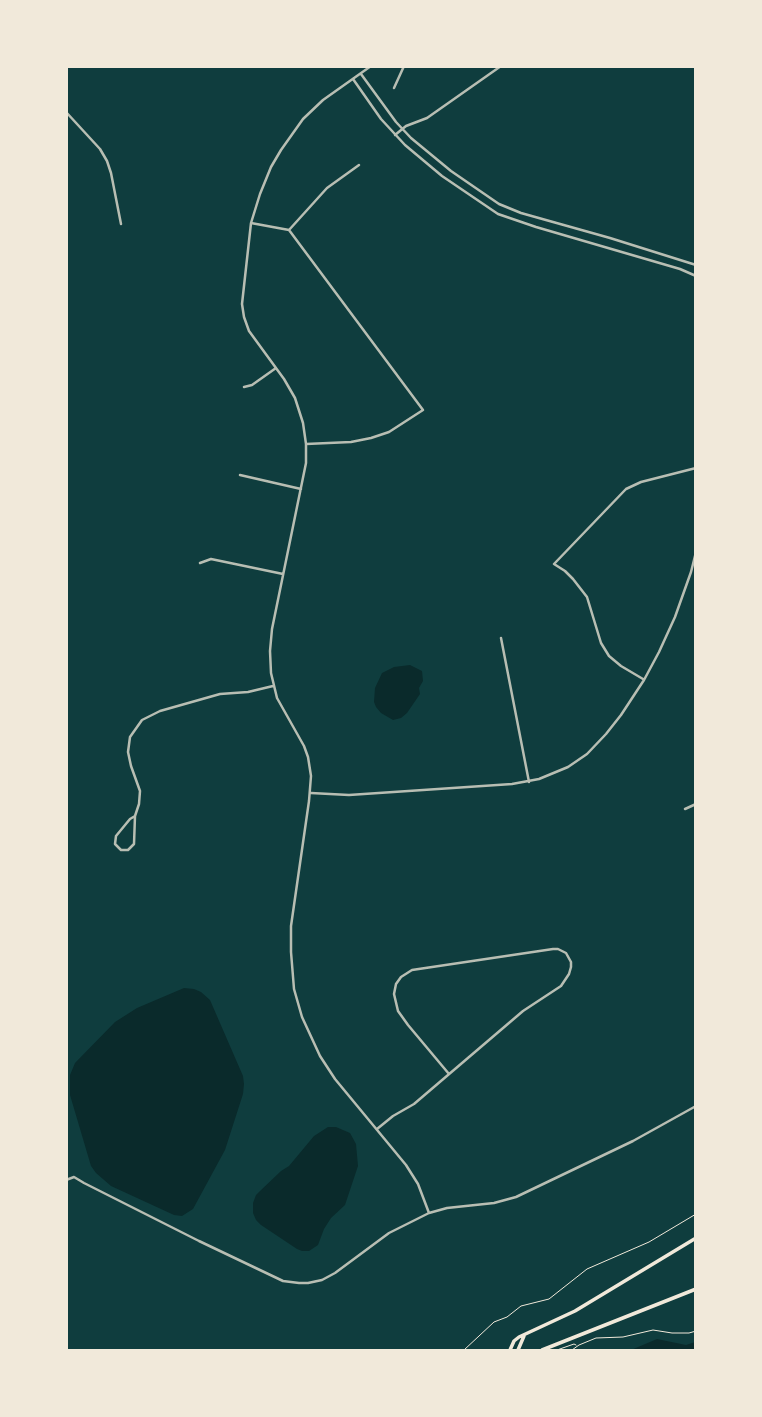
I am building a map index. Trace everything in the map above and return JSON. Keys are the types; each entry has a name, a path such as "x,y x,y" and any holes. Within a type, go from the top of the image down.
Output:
{"main road":[{"path":"510,1350 514,1340 575,1311 695,1238"},
{"path":"542,1350 695,1289"},
{"path":"518,1350 524,1336"}],"street":[{"path":"371,66 323,100 303,119 281,150 265,181 251,223 242,293 246,323 298,406 306,444 306,463 270,641 273,686 282,708 304,746 310,766 311,793 291,926 290,952 294,989 302,1017 320,1056 335,1079 411,1172 429,1213"},
{"path":"394,88 404,66"},
{"path":"395,135 410,124 427,118 501,66"},
{"path":"361,74 402,129 450,171 509,209 695,265"},
{"path":"353,79 395,135 442,176 505,217 680,269 695,276"},
{"path":"66,112 100,149 107,161 121,224"},
{"path":"289,230 327,188 359,165"},
{"path":"251,223 289,230 423,410 388,432 371,438 351,442 306,444"},
{"path":"244,387 253,385 276,368"},
{"path":"644,680 614,662 605,651 587,597 565,571 554,564 626,489 641,481 695,468"},
{"path":"240,475 301,489"},
{"path":"311,793 349,795 529,782 559,772 587,754 606,734 644,680 676,617 695,552"},
{"path":"200,563 211,559 283,574"},
{"path":"501,638 529,782"},
{"path":"135,816 116,836 116,844 121,850 128,850 134,844 135,816 140,791 128,752 130,737 142,720 160,711 220,694 273,686"},
{"path":"685,809 695,804"},
{"path":"377,1129 398,1112 414,1104 449,1074 523,1010 561,986 571,967 566,953 553,949 404,973 394,989 398,1011 449,1074"},
{"path":"66,1180 74,1177 283,1281 315,1282 328,1277 388,1233 429,1213 516,1197 633,1141 695,1106"}],"path":[{"path":"464,1350 494,1322 507,1317 521,1306 549,1299 587,1269 649,1242 695,1214"},
{"path":"572,1350 596,1338 623,1337 653,1330 672,1333 695,1331"},
{"path":"558,1350 578,1346"}],"water":[{"path":"410,665 422,671 420,694 407,713 393,720 376,707 375,688 382,673 394,667"},
{"path":"184,988 201,992 210,1000 244,1084 225,1150 193,1209 182,1216 174,1215 111,1186 96,1173 91,1166 70,1095 70,1075 75,1063 115,1022 137,1008"},
{"path":"328,1127 336,1127 350,1133 356,1144 358,1166 345,1205 331,1218 318,1245 309,1251 302,1251 261,1225 253,1213 253,1203 256,1195 289,1166 314,1136"},
{"path":"657,1339 686,1345 695,1342 695,1350 631,1350"}]}
